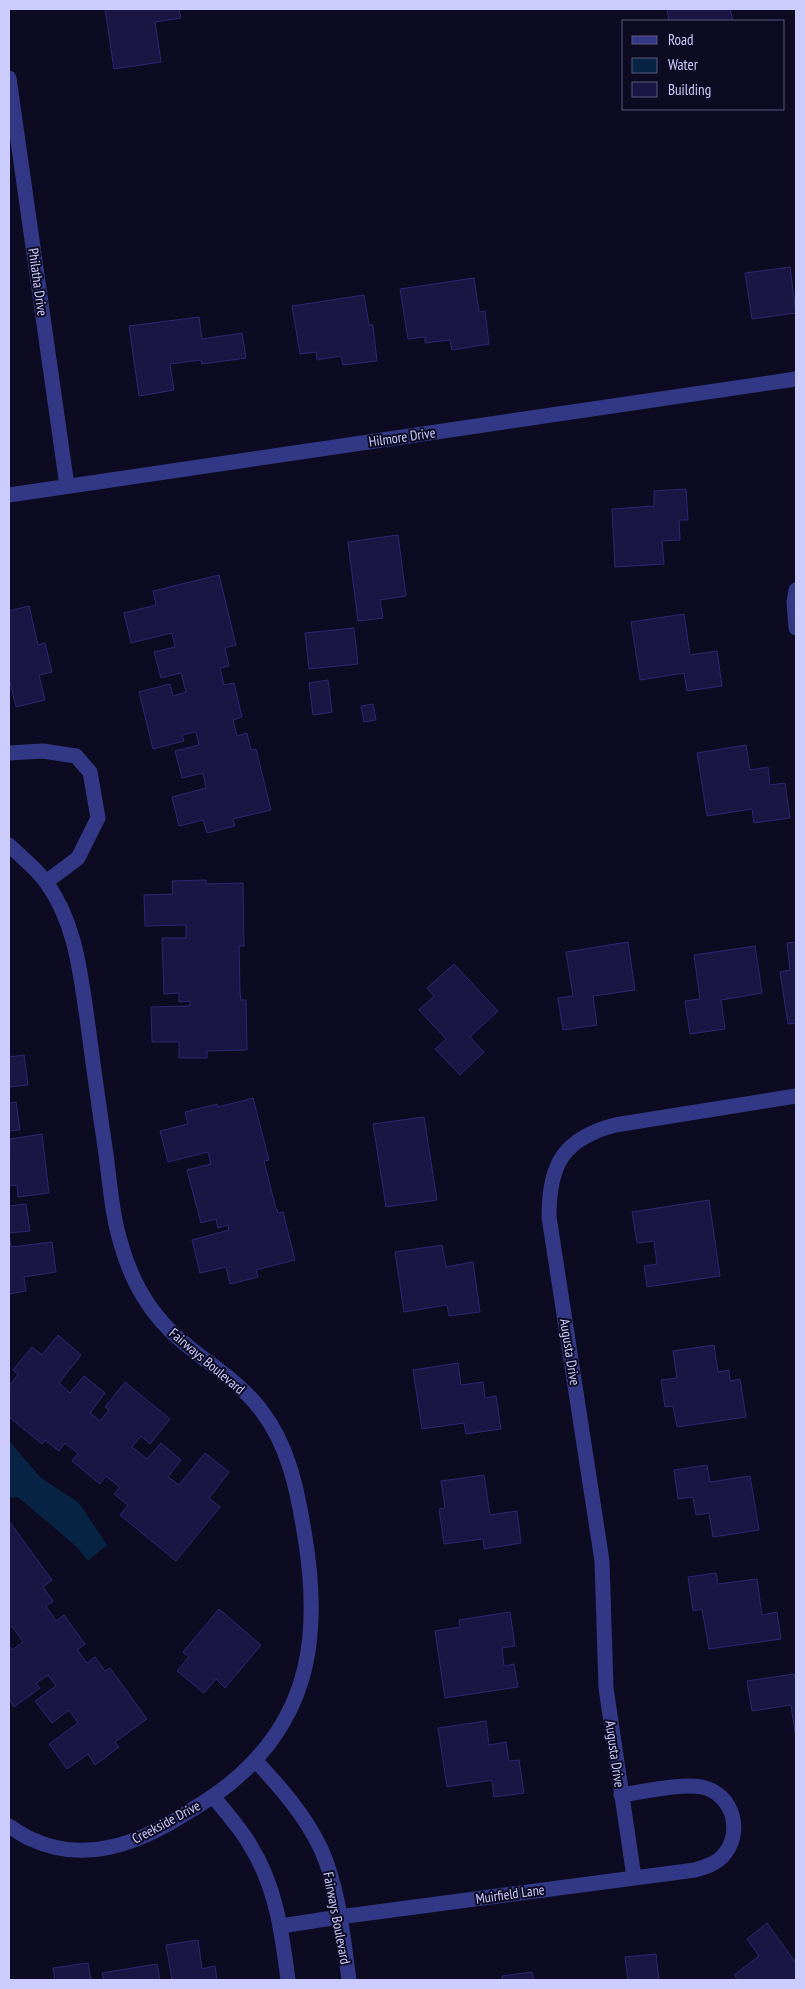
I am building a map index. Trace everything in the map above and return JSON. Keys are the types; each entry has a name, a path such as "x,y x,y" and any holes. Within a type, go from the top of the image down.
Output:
{"street":[{"name":"Philatha Drive","path":"9,78 67,486"},
{"name":"Hilmore Drive","path":"9,494 796,379"},
{"path":"796,590 794,602 796,628"},
{"path":"9,753 43,751 76,756 90,772 98,818 78,858 46,882"},
{"name":"Fairways Boulevard","path":"9,845 46,882 72,932 78,958 114,1217 129,1269 142,1295 158,1317 178,1338 242,1388 260,1409 282,1446 293,1480 308,1552 312,1606 309,1654 288,1713 269,1745 255,1760 280,1786 301,1814 321,1849 332,1879 349,1980"},
{"name":"Augusta Drive","path":"634,1878 606,1688 602,1561 549,1217 551,1180 562,1156 578,1139 595,1130 615,1125 796,1096"},
{"name":"Creekside Drive","path":"9,1826 31,1839 60,1849 85,1852 116,1847 147,1835 180,1818 233,1781 255,1760"},
{"name":"Augusta Drive","path":"622,1795 689,1786 702,1787 713,1791 728,1805 732,1814 734,1826 731,1846"},
{"path":"213,1796 250,1844 269,1882 281,1926 288,1980"},
{"name":"Muirfield Lane","path":"281,1926 695,1870 710,1865 721,1858 731,1846"}],"water":[{"path":"9,1441 41,1478 79,1503 107,1545 88,1561 77,1547 18,1497 9,1498"}],"building":[{"path":"105,9 179,9 181,18 155,22 161,62 114,69"},
{"path":"667,9 730,9 733,20 669,20"},
{"path":"790,267 796,313 752,319 745,273"},
{"path":"474,278 479,312 485,311 489,344 452,350 450,340 425,343 425,337 408,339 400,289"},
{"path":"364,295 369,325 373,325 377,361 343,365 341,356 317,360 316,352 300,354 292,306"},
{"path":"199,317 202,339 242,333 246,358 202,364 201,360 170,364 174,390 139,396 129,326"},
{"path":"686,489 688,520 679,520 680,540 662,541 664,564 615,567 612,509 654,506 654,491"},
{"path":"398,535 406,596 380,600 383,618 358,621 348,542"},
{"path":"219,575 236,645 225,648 229,666 220,668 224,685 234,683 242,717 233,720 237,736 247,733 251,750 256,749 271,810 233,819 235,826 207,833 203,820 179,826 172,797 206,788 203,773 182,778 175,751 199,745 196,732 182,735 184,741 153,749 139,692 170,684 173,696 186,692 181,673 161,678 154,652 175,647 172,633 131,643 124,613 156,605 153,591"},
{"path":"29,606 38,645 45,643 52,672 39,675 45,700 16,707 9,678 9,611"},
{"path":"684,614 690,655 717,651 722,686 687,691 684,673 640,680 631,622"},
{"path":"354,628 358,664 309,669 305,633"},
{"path":"328,680 332,712 313,715 309,683"},
{"path":"373,704 376,720 364,722 361,706"},
{"path":"746,745 750,770 768,767 770,785 785,783 790,818 754,823 752,809 707,816 697,753"},
{"path":"206,880 206,884 243,883 244,946 239,946 240,992 241,1000 246,1000 247,1050 207,1051 207,1058 179,1058 179,1042 152,1042 151,1007 190,1006 190,1001 179,1002 179,993 164,994 162,938 186,938 186,925 145,926 144,895 173,894 172,881"},
{"path":"628,942 635,990 593,996 597,1025 563,1030 558,998 573,996 566,952"},
{"path":"796,942 796,1023 788,1024 780,972 790,970 787,943"},
{"path":"755,946 762,993 721,1000 725,1029 690,1034 685,1001 700,999 694,955"},
{"path":"454,964 498,1011 470,1037 484,1052 460,1075 435,1049 446,1039 419,1010 434,996 427,988"},
{"path":"24,1055 28,1085 9,1087 9,1057"},
{"path":"253,1098 269,1160 264,1161 275,1205 278,1213 283,1212 295,1260 256,1270 258,1277 230,1284 226,1267 200,1273 192,1240 229,1230 228,1225 218,1228 216,1219 201,1223 187,1170 211,1164 208,1152 168,1162 160,1131 188,1124 185,1112 217,1104 218,1107"},
{"path":"16,1102 20,1130 9,1131 9,1103"},
{"path":"424,1117 437,1200 386,1207 373,1124"},
{"path":"42,1134 49,1193 18,1197 17,1185 9,1186 10,1139"},
{"path":"709,1200 720,1276 647,1287 644,1266 657,1264 654,1241 637,1243 632,1212"},
{"path":"26,1204 30,1231 9,1233 9,1206"},
{"path":"9,1233 11,1247 52,1242 56,1272 24,1277 26,1291 9,1294"},
{"path":"442,1245 446,1267 473,1262 480,1312 449,1316 447,1305 404,1312 395,1252"},
{"path":"58,1335 81,1355 59,1383 70,1393 84,1376 105,1393 90,1413 100,1421 109,1410 105,1407 125,1382 170,1419 150,1444 141,1436 132,1447 147,1459 161,1443 181,1460 168,1477 179,1485 205,1453 229,1472 209,1498 220,1507 176,1561 120,1515 128,1505 114,1494 120,1487 106,1476 100,1484 72,1461 78,1453 65,1443 59,1451 45,1440 42,1444 9,1417 9,1386 18,1374 13,1370 32,1347 42,1355"},
{"path":"714,1345 718,1372 729,1370 730,1381 740,1379 746,1417 677,1427 673,1406 665,1407 661,1380 677,1378 673,1351"},
{"path":"458,1363 461,1385 483,1382 485,1398 496,1396 501,1429 466,1434 464,1423 422,1429 413,1370"},
{"path":"707,1465 710,1482 750,1476 759,1530 713,1537 709,1513 696,1515 693,1497 678,1499 674,1470"},
{"path":"484,1475 490,1515 517,1511 521,1543 484,1549 483,1539 444,1544 439,1509 445,1508 441,1481"},
{"path":"9,1521 52,1580 43,1587 53,1601 46,1606 56,1621 64,1615 85,1644 77,1650 87,1663 95,1657 105,1671 110,1668 147,1719 115,1742 119,1747 95,1765 88,1754 67,1769 49,1744 78,1723 69,1710 52,1723 35,1701 56,1686 48,1675 36,1683 40,1688 14,1707 9,1699 9,1645 12,1650 23,1642 12,1626 9,1629"},
{"path":"716,1573 718,1584 757,1579 762,1615 777,1612 781,1639 709,1649 702,1609 693,1611 688,1577"},
{"path":"219,1609 261,1645 225,1688 216,1679 204,1693 177,1671 189,1657 183,1652"},
{"path":"510,1612 515,1646 502,1648 504,1666 514,1664 518,1687 445,1698 435,1631 460,1627 459,1620"},
{"path":"794,1674 796,1676 796,1739 791,1705 752,1711 747,1681"},
{"path":"486,1721 489,1745 506,1742 509,1761 519,1760 524,1793 494,1797 492,1780 447,1787 438,1728"},
{"path":"767,1923 796,1963 796,1980 738,1980 734,1975 759,1956 747,1939"},
{"path":"198,1940 202,1969 215,1966 217,1980 172,1980 166,1945"},
{"path":"656,1954 659,1980 628,1980 625,1957"},
{"path":"88,1963 91,1980 55,1980 53,1968"},
{"path":"157,1964 160,1980 104,1980 102,1973"},
{"path":"532,1972 534,1980 503,1980 502,1976"}]}
